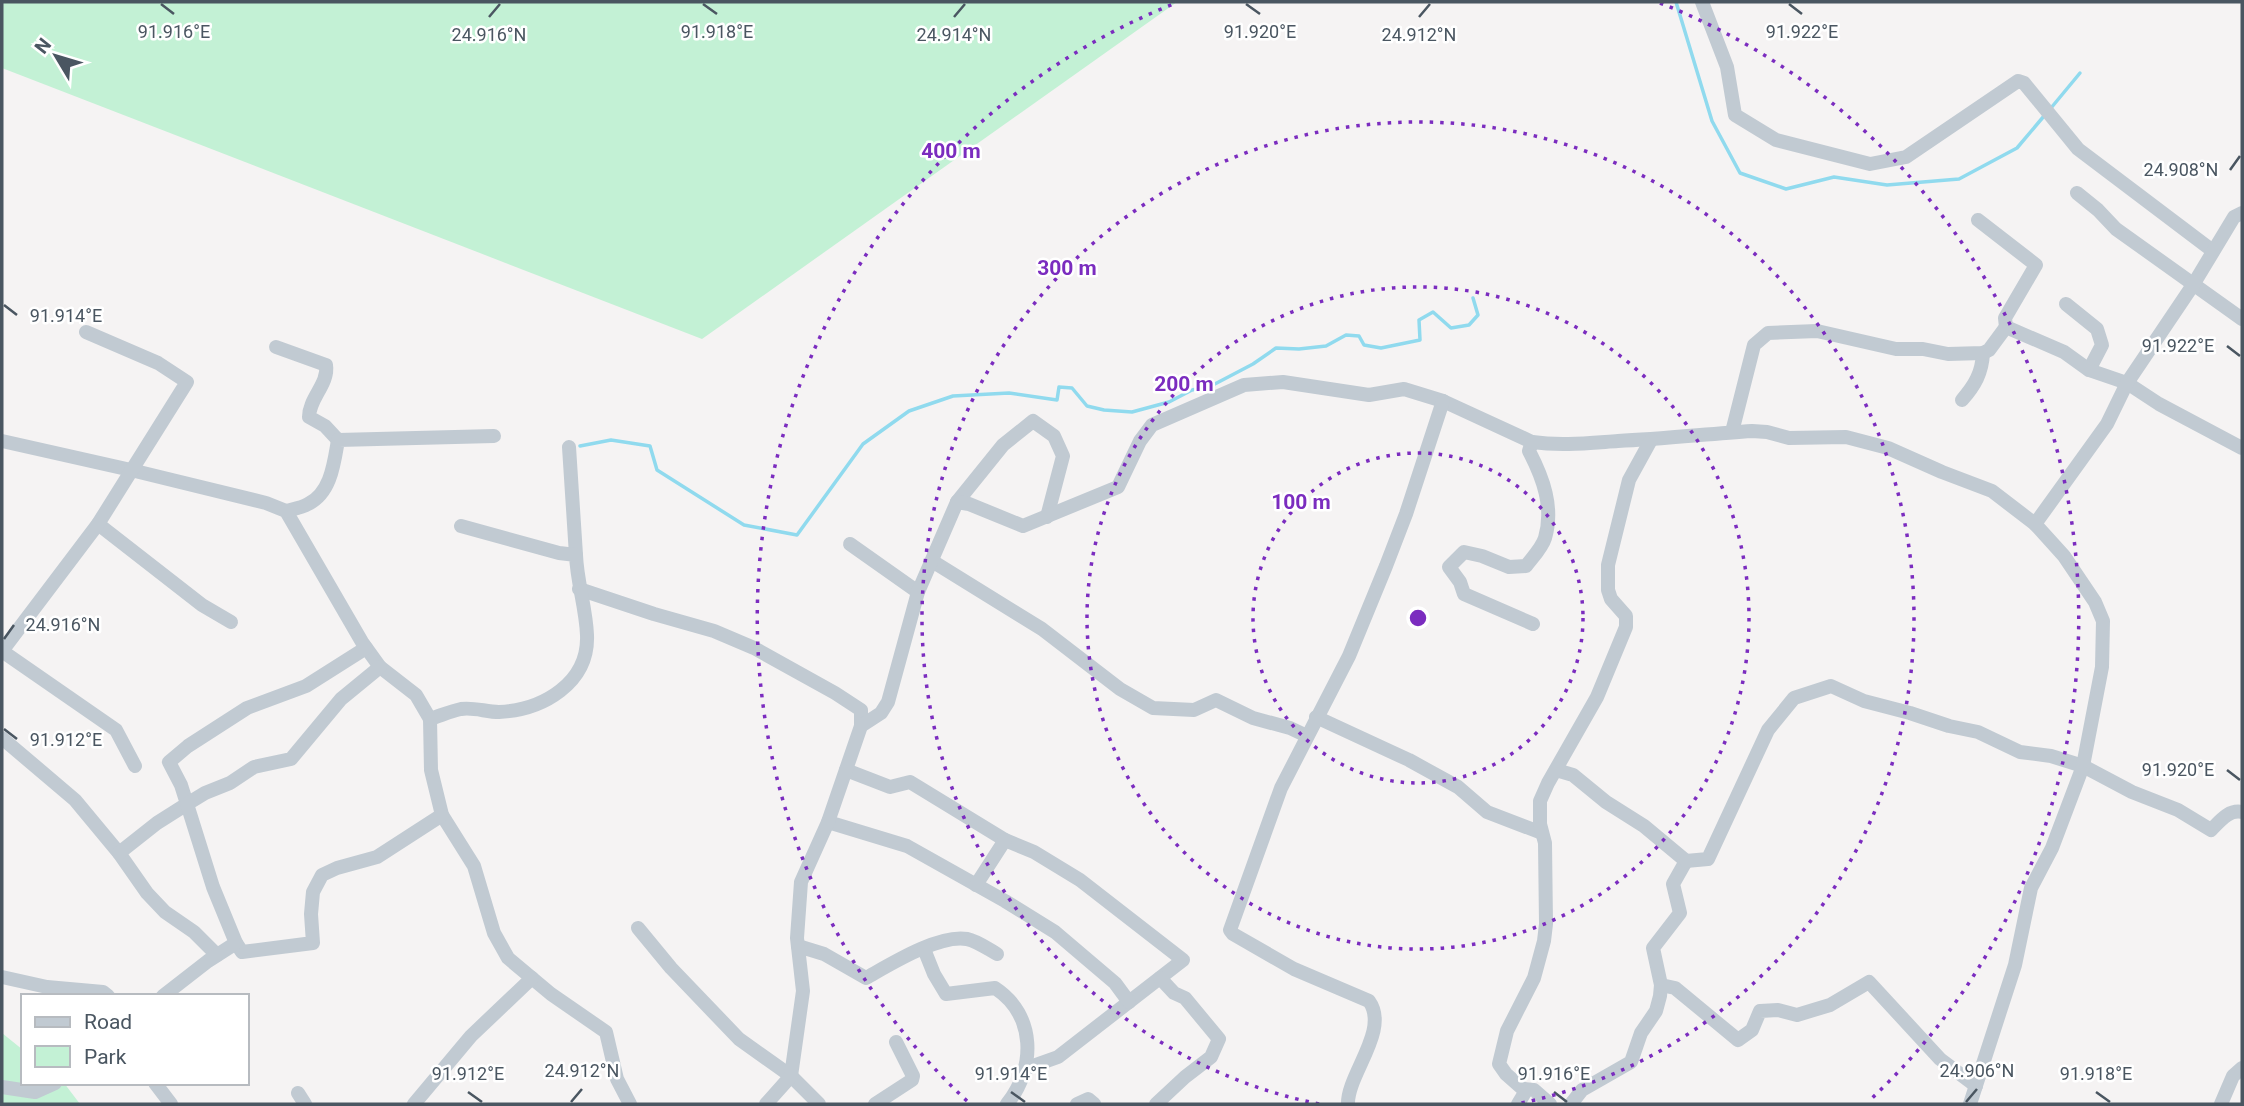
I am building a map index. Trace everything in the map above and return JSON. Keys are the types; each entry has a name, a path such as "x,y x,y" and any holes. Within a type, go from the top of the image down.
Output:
{"street":[{"path":"1702,2 1727,67 1735,115 1776,140 1870,164 1906,157 2018,81 2031,89 2078,149 2213,251"},
{"path":"2077,193 2116,229 2242,319"},
{"path":"2035,524 2107,424 2127,383 2193,285 2234,217 2242,213"},
{"path":"1732,432 1754,345 1768,333 1817,331 1896,349 1923,349 1948,354 1983,353 1989,350 2006,327 2005,318 2036,265 1978,220"},
{"path":"2066,304 2097,329 2102,345 2089,370"},
{"path":"2006,327 2064,352 2089,370 2127,383 2159,404 2242,448"},
{"path":"86,331 158,363 187,382 98,524 4,645 116,730 135,766"},
{"path":"276,347 326,365 328,369 325,379 309,410 309,417 325,426 338,440 494,436"},
{"path":"1962,400 1973,388 1982,370 1983,353"},
{"path":"957,502 969,504 1023,526 1118,487 1140,441 1152,425 1244,385 1283,382 1369,395 1404,389 1443,401 1532,442 1565,446 1732,432 1767,432 1789,438 1846,437 1888,448 1992,491 2035,524 2064,556 2095,602 2103,621 2102,667 2083,766 2052,848 2031,888 2015,965 1970,1104"},
{"path":"1348,1104 1369,1047 1373,1006 1369,1001 1294,969 1230,930 1281,788 1349,656 1386,566 1443,401"},
{"path":"861,726 881,713 888,702 918,593 957,502 1003,445 1033,421 1054,436 1063,456 1047,517"},
{"path":"286,511 310,504 322,492 332,473 338,440"},
{"path":"1550,1104 1534,1090 1523,1089 1499,1064 1507,1031 1534,978 1544,941 1545,843 1540,801 1597,697 1626,627 1626,616 1611,599 1608,590 1608,565 1629,480 1651,440"},
{"path":"2,441 266,503 286,511 366,648 380,667 415,695 430,719 431,770 442,816 474,866 494,933 508,958 606,1032 617,1079 631,1104"},
{"path":"1532,442 1529,450 1548,496 1545,539 1538,551 1526,566 1509,567 1464,552 1449,567 1460,582 1464,594 1532,624"},
{"path":"430,719 462,709 499,712 529,706 563,691 579,672 587,652 587,634 579,589 569,447"},
{"path":"98,524 202,605 230,622"},
{"path":"461,526 559,553 576,555"},
{"path":"850,544 918,593"},
{"path":"932,561 1042,629 1120,689 1153,708 1194,710 1216,700 1253,718 1290,728 1307,736"},
{"path":"579,589 714,631 754,648 835,692 861,710 861,726 828,822 801,882 798,946 803,991 791,1076 766,1104"},
{"path":"366,648 306,686 247,708 169,762 181,785 213,887 236,943 242,952 313,943 313,892 322,875 337,867 377,857 442,816"},
{"path":"119,853 158,823 205,793 230,783 254,767 291,759 341,699 380,667"},
{"path":"1556,770 1573,775 1591,787 1606,802 1643,826 1686,861 1708,859 1768,730 1794,698 1831,686 1864,701 1978,732 2020,752 2051,756 2083,766 2132,792 2178,810 2211,830 2225,816 2238,810 2242,812"},
{"path":"1316,717 1409,760 1458,787 1487,812 1542,833"},
{"path":"2,737 75,800 156,902 218,955"},
{"path":"846,770 890,787 910,782 1005,840 1034,852 1080,880 1183,960 1058,1057 1027,1068"},
{"path":"828,822 907,846 1055,932 1115,983 1129,1002"},
{"path":"976,885 1005,840"},
{"path":"1571,1104 1582,1090 1631,1062 1641,1032 1656,1011 1661,985 1653,948 1680,913 1673,884 1686,861"},
{"path":"638,928 671,968 739,1039 791,1076 819,1104"},
{"path":"798,946 824,954 866,978 912,952 946,940 968,939 997,954"},
{"path":"166,994 236,943"},
{"path":"924,949 946,994 995,988 1009,997 1019,1013 1027,1037 1027,1068 1007,1104"},
{"path":"2,977 47,987 106,994"},
{"path":"414,1104 471,1036 532,978"},
{"path":"1156,1104 1185,1077 1211,1058 1219,1039 1185,998 1174,993 1160,978"},
{"path":"1661,985 1675,988 1738,1040 1752,1030 1760,1011 1778,1010 1797,1015 1816,1010 1869,982 1940,1059 1976,1086"},
{"path":"875,1104 914,1076 895,1042"},
{"path":"2221,1104 2233,1076 2242,1069"},
{"path":"2,1087 35,1091 50,1085"},
{"path":"157,1085 171,1104"},
{"path":"1518,1104 1524,1094 1523,1089"},
{"path":"1077,1104 1088,1099 1094,1104"}],"green space":[{"path":"2,2 1177,2 702,339 2,68"},
{"path":"2,1033 21,1048 21,1085 66,1085 80,1104 2,1104"}],"waterway":[{"path":"1676,2 1712,121 1740,173 1786,189 1834,177 1887,185 1959,179 2017,148 2044,116"},
{"path":"2051,108 2080,73"},
{"path":"580,446 611,440 650,446 657,470 744,525 797,535 863,444 909,411 953,396 1009,393 1057,400 1059,387 1072,388 1087,406 1132,412 1169,402 1192,390 1211,386 1253,364 1276,348 1326,346 1346,335 1359,336 1364,345 1381,348 1420,340 1419,320 1433,312 1451,328 1469,325 1478,315 1473,298"}]}
